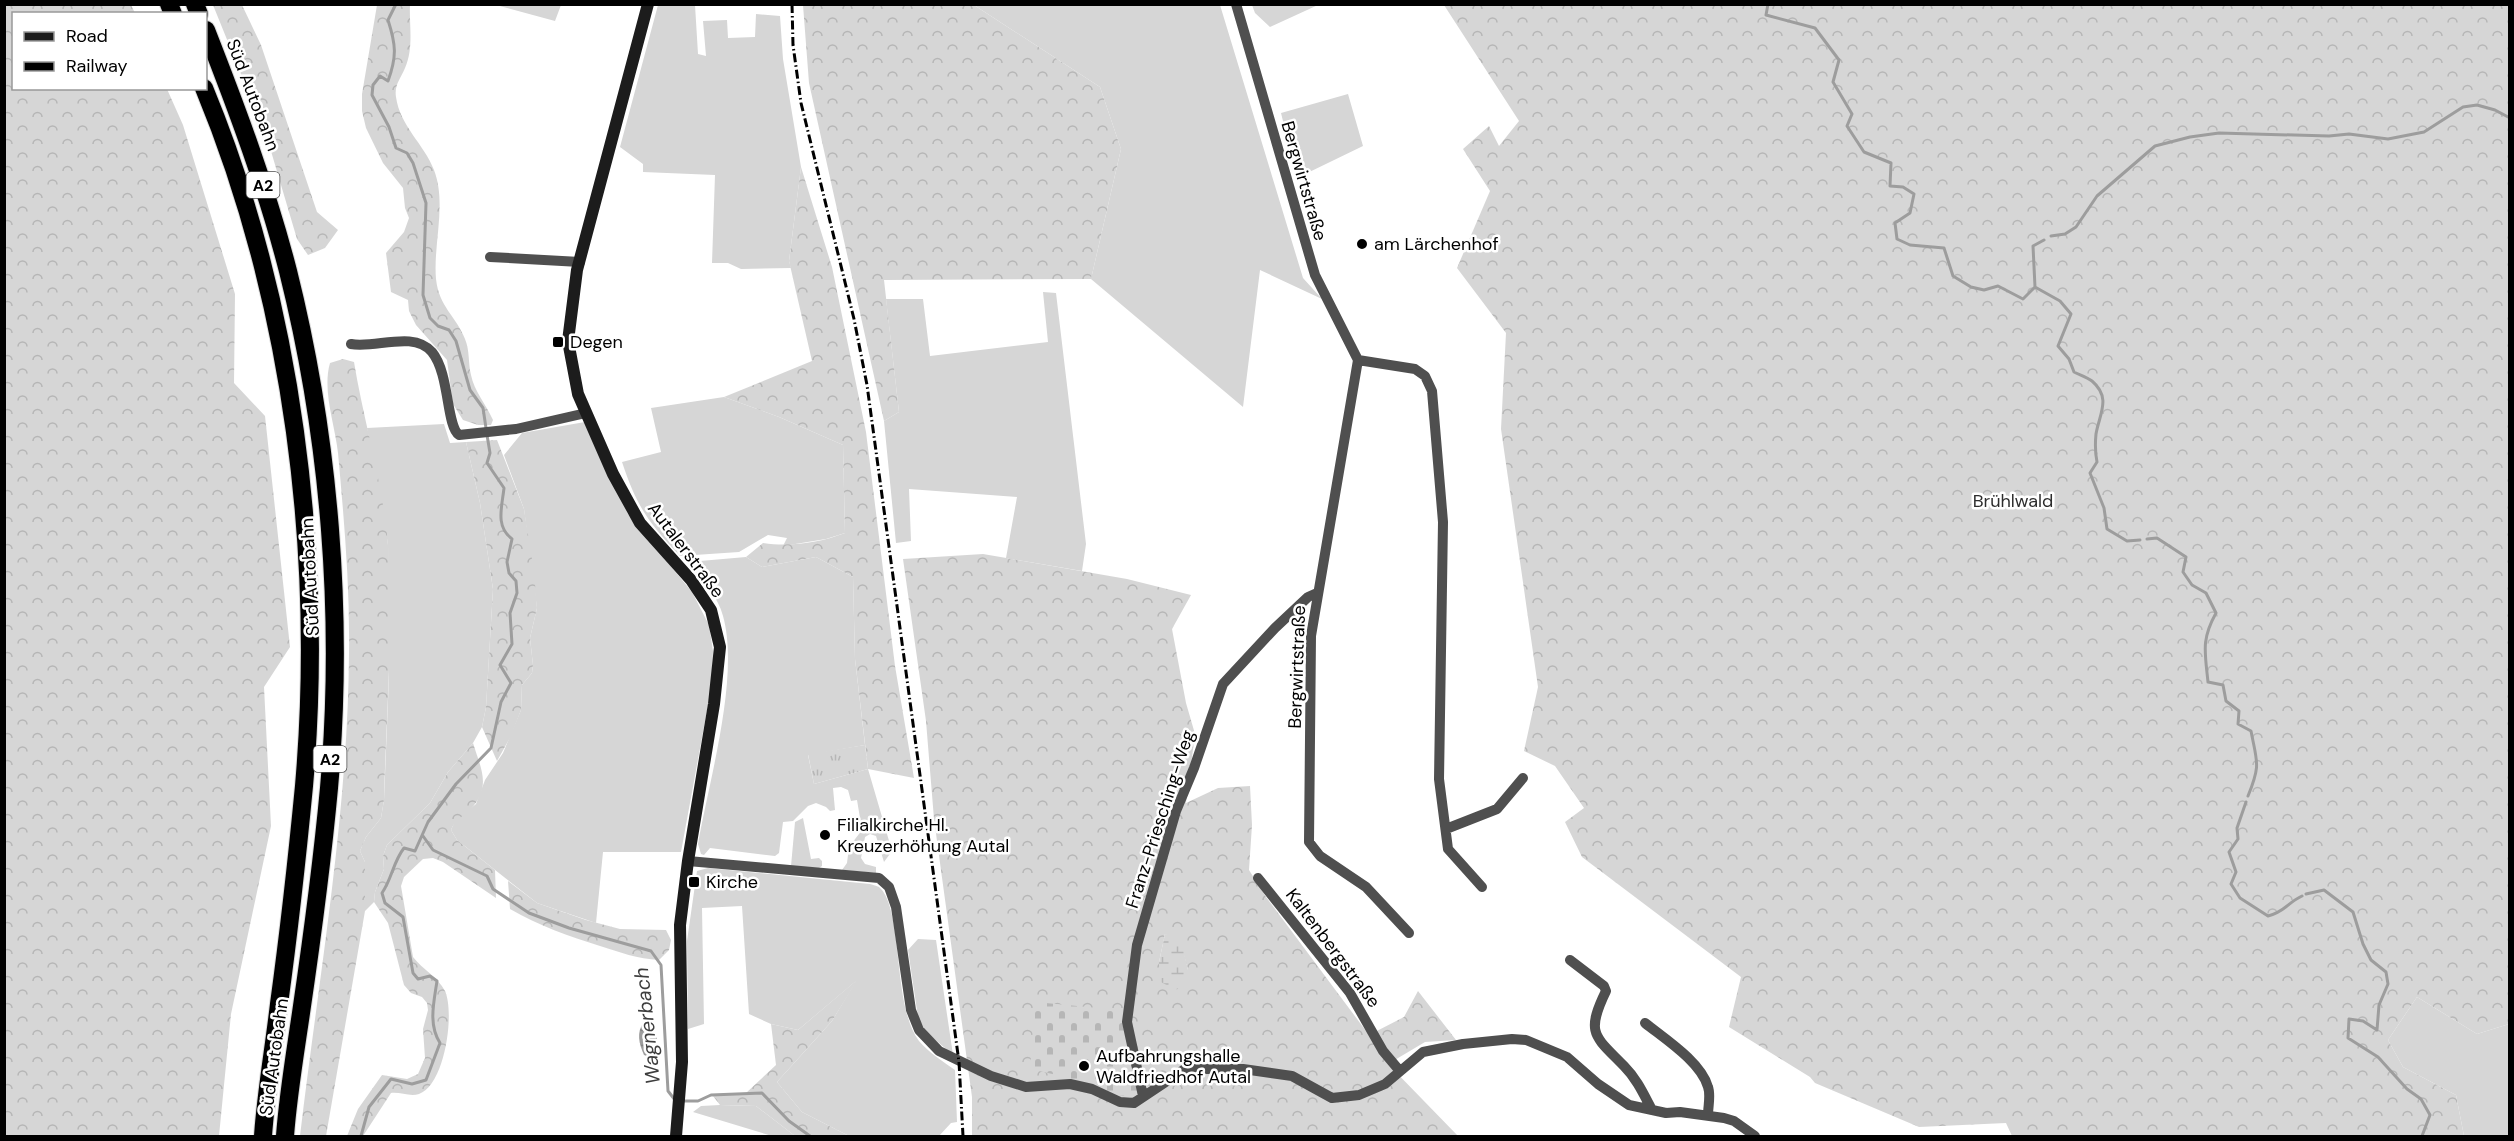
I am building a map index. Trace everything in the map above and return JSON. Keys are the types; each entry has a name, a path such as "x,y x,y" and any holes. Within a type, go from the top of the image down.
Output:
{"highway":[{"name":"Süd Autobahn","path":"207,32 235,102 265,191 288,271 311,380 323,459 330,538 334,605 329,785 318,896 285,1137"},
{"name":"Süd Autobahn","path":"205,90 243,195 264,276 287,384 306,539 310,605 304,783 294,893 263,1137"}],"main road":[{"name":"Autalerstraße","path":"648,4 580,262 568,341 571,367 586,413 613,474 640,523 691,580 711,610 720,647 714,704 688,861 681,925 681,1091 676,1137"}],"street":[{"name":"Bergwirtstraße","path":"1236,4 1315,275 1358,360 1311,636 1309,842 1320,855 1366,887 1409,933"},
{"path":"490,257 580,262"},
{"path":"351,344 410,341 426,346 442,369 454,430 459,435 516,429 586,413"},
{"path":"1358,360 1415,369 1425,376 1432,391 1443,522 1439,779 1448,849 1482,887"},
{"name":"Franz-Priesching-Weg","path":"1143,1096 1127,1022 1137,945 1176,811 1194,768 1223,684 1275,628 1308,597 1317,592"},
{"path":"1446,829 1497,809 1523,778"},
{"path":"688,861 879,878 889,888 897,907 911,1010 919,1030 939,1051 991,1076 1026,1087 1070,1084 1092,1089 1120,1102 1134,1103 1185,1069 1243,1069 1292,1076 1332,1098 1359,1095 1385,1084 1423,1052 1463,1044 1512,1039 1526,1040 1567,1057 1617,1099 1629,1105 1652,1110 1708,1115 1734,1121 1755,1137"},
{"name":"Kaltenbergstraße","path":"1258,878 1350,993 1383,1051 1399,1070"},
{"path":"1570,960 1604,986 1606,991 1594,1023 1596,1037 1626,1068 1642,1089 1652,1110"},
{"path":"1645,1023 1696,1066 1705,1079 1709,1090 1708,1115"}],"green space":[{"path":"5,4 131,5 134,12 12,12 12,90 167,90 183,125 235,294 234,383 265,416 290,647 264,687 271,826 231,1014 219,1136 5,1136"},
{"path":"213,5 242,5 261,45 317,212 338,230 325,248 308,255 297,239 268,141"},
{"path":"377,5 410,5 408,60 397,85 396,97 402,117 430,161 438,183 440,210 436,279 438,289 444,304 465,339 473,381 493,420 491,425 478,425 463,420 453,404 447,360 416,325 409,311 408,300 391,292 386,253 404,232 409,218 405,208 403,188 383,163 366,128 362,111 362,94"},
{"path":"496,5 561,5 555,21"},
{"path":"658,5 695,5 698,54 706,56 703,21 727,20 728,38 755,37 756,14 780,16 783,59 801,167 789,261 791,268 741,269 728,263 712,263 715,175 643,172 643,164 620,147"},
{"path":"803,5 974,5 1100,87 1121,149 1091,279 884,280 899,412 884,421 809,83"},
{"path":"974,5 1220,5 1303,278 1322,299 1260,270 1243,407 1091,279 1121,149 1100,87"},
{"path":"1252,5 1318,5 1270,27 1255,13"},
{"name":"Brühlwald","path":"1444,5 2509,5 2509,1024 2477,1034 2417,997 2388,1040 2403,1067 2456,1095 2464,1136 2012,1136 2006,1123 1919,1127 1815,1083 1810,1077 1729,1027 1741,977 1582,857 1565,822 1584,808 1555,766 1524,751 1538,687 1501,429 1506,333 1457,268 1490,191 1463,149 1489,126 1499,146 1519,121"},
{"path":"1348,94 1363,146 1297,178 1281,113"},
{"path":"801,167 832,267 866,432 895,666 914,778 868,769 855,659 853,577 816,557 762,567 746,557 763,543 784,545 804,543 845,533 843,445 779,417 724,397 812,361 789,261"},
{"path":"1043,292 1056,293 1086,544 1082,571 1006,558 1017,497 909,489 911,541 896,543 884,421 899,412 886,299 923,299 930,356 1048,342"},
{"path":"343,359 354,362 386,522 390,577 390,641 384,800 381,818 366,837 360,851 365,862 365,911 326,1136 300,1136 344,774 349,603 338,453 327,385 330,363"},
{"path":"724,397 779,417 843,445 845,533 826,539 783,546 787,538 768,535 739,552 680,556 669,544 639,503 622,462 661,452 651,408"},
{"path":"585,422 628,514 692,592 709,625 713,651 712,683 681,852 603,852 596,923 537,903 457,840 451,830 455,821 476,804 485,780 503,753 521,710 522,685 532,673 530,638 537,608 524,509 504,455 522,433"},
{"path":"444,424 450,443 466,442 480,503 493,589 486,707 482,727 473,743 448,772 430,803 387,845 383,856 384,869 375,892 374,902 365,911 365,862 360,851 366,837 381,818 384,800 389,676 388,544 367,428"},
{"path":"497,440 524,509 537,608 530,638 532,673 522,685 521,710 511,736 497,761 482,727 486,707 493,589 480,503 466,442"},
{"path":"983,554 1127,579 1191,595 1172,629 1186,703 1195,734 1186,803 1218,788 1250,786 1252,825 1249,870 1266,897 1369,1035 1404,1017 1418,991 1456,1040 1425,1042 1388,1064 1458,1136 972,1136 972,1097 934,819 926,721 903,559","holes":["1165,934 1181,944 1188,970 1159,962"]},
{"path":"746,557 762,567 816,557 853,577 855,659 865,745 808,755 814,784 868,769 892,851 884,862 876,836 870,834 865,837 861,858 865,864 876,867 876,873 842,870 847,863 849,847 862,830 857,800 851,801 848,790 841,787 833,788 835,810 830,811 816,803 808,806 793,821 783,822 779,853 775,856 710,848 704,855 701,854 698,844 721,729 728,668 723,616 718,603 693,570 700,561"},
{"path":"473,743 483,778 483,786 477,802 451,830 457,840 495,870 496,898 443,862 433,858 423,859 404,877 401,886 413,957 442,986 448,1001 446,1047 435,1077 428,1088 416,1095 391,1093 363,1136 347,1136 358,1109 382,1075 407,1079 418,1074 425,1058 423,1029 428,1010 427,1003 422,997 411,993 404,985 388,923 374,902 375,892 384,869 383,856 387,845 430,803 448,772"},
{"path":"865,745 868,769 814,784 808,754"},
{"path":"803,818 811,859 819,858 822,861 822,866 819,868 791,866 795,822"},
{"path":"708,868 870,884 879,887 887,898 892,915 901,982 911,1025 919,1041 955,1070 957,1122 951,1123 939,1136 849,1136 802,1112 777,1082 832,1021 856,981 798,1030 771,1024 749,1014 742,906 702,908 704,1024 688,1029 687,941 697,871"},
{"path":"508,881 537,903 586,920 620,929 666,930 671,940 669,950 659,960 644,958 621,953 543,926 510,909"},
{"path":"1165,934 1174,936 1182,944 1188,970 1182,986 1176,990 1159,981 1159,962"},
{"path":"918,939 936,940 953,1055 925,1031 918,1017 908,950"},
{"path":"858,979 832,1021 777,1082 802,1112 849,1136 795,1136 756,1106 720,1105 713,1096 746,1093 776,1065 771,1024 798,1030"},
{"path":"2417,997 2477,1034 2509,1024 2509,1136 2464,1136 2456,1095 2403,1067 2388,1040"},
{"path":"1035,1002 1119,1010 1139,1092 1129,1096 1118,1095 1057,1075 1030,1069"},
{"path":"701,1106 756,1106 795,1136 772,1136 693,1112"}],"water":[{"path":"644,1022 652,1024 657,1039 657,1055 652,1058 644,1055 640,1042 639,1034"}],"waterway":[{"path":"396,4 388,20 394,50 391,72 388,81 380,76 373,85 372,95 389,127 396,148 407,153 413,163 426,203 423,295 430,318 438,326 449,330 456,341 470,390 483,408 486,428"},
{"path":"1768,4 1766,15 1815,28 1839,60 1833,82 1852,114 1847,126 1864,152 1891,163 1890,186 1903,187 1914,194 1910,213 1895,223 1897,239 1910,245 1944,248 1953,276 1971,287 1984,290 1998,286 2023,299 2035,287 2060,301 2071,314 2058,346 2069,359 2074,372 2086,377 2098,387 2103,400 2096,438 2097,462 2090,473 2104,508 2107,529 2127,541 2140,540"},
{"path":"2051,236 2065,234 2076,227 2097,196 2155,146 2190,137 2219,133 2329,136 2349,134 2388,139 2424,132 2463,107 2477,105 2495,110 2510,118"},
{"path":"2035,287 2033,246 2044,240"},
{"path":"361,1136 369,1107 391,1079 412,1084 426,1080 440,1043 433,1021 437,981 430,976 418,979 413,973 403,917 385,903 382,893 404,848 415,851 428,822 456,784 491,748 501,702 511,683 500,665 512,644 510,613 517,593 516,581 509,573 507,562 512,539 501,522 504,488 487,463 490,453 487,435"},
{"path":"2147,539 2157,538 2186,557 2183,572 2192,585 2206,593 2216,613 2206,639 2208,682 2223,685 2226,701 2239,711 2238,724 2251,731 2257,763 2248,796"},
{"path":"2246,802 2237,828 2238,839 2229,852 2236,872 2231,884 2240,898 2268,916 2279,912 2302,896"},
{"name":"Wagnerbach","path":"423,836 433,850 487,876 493,889 529,913 569,928 651,951 661,965 668,1091 675,1100"},
{"path":"2306,894 2324,890 2353,912 2363,944 2371,960 2386,972 2388,984 2379,1005 2377,1030 2363,1021 2349,1019 2348,1038 2378,1057 2407,1089 2421,1099 2430,1115 2422,1136"},
{"name":"Wagnerbach","path":"681,1101 698,1101 711,1095 762,1093 789,1121 810,1136"}],"railway":[{"path":"792,4 793,45 801,103 854,319 867,385 959,1062 963,1136"}],"place":[{"name":"am Lärchenhof","path":"1362,244"},
{"name":"Degen","path":"558,342"},
{"name":"Filialkirche Hl. Kreuzerhöhung Autal","path":"825,835"},
{"name":"Kirche","path":"694,882"},
{"name":"Aufbahrungshalle Waldfriedhof Autal","path":"1084,1066"}]}
